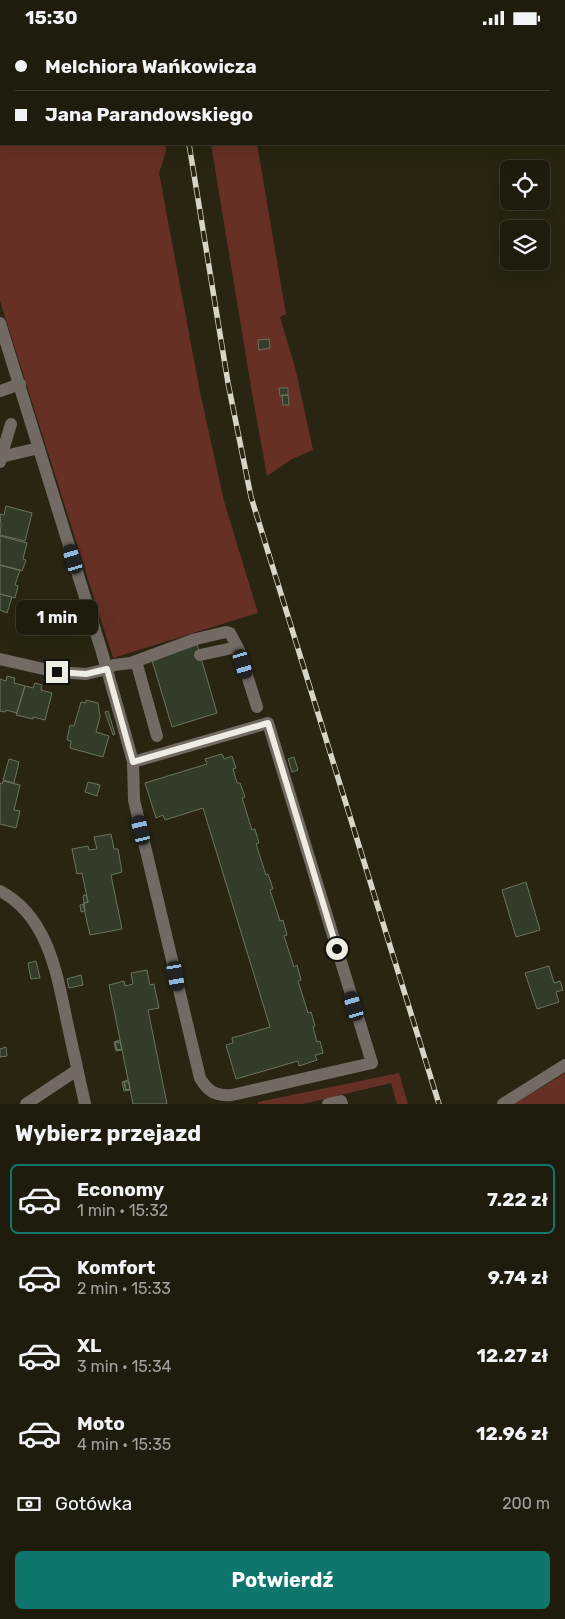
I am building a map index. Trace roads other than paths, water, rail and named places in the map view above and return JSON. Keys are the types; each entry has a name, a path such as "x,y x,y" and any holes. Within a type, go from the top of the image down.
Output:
{"street":[{"path":"0,323 107,669 133,762 134,800 175,970 194,1061 204,1085 220,1096 232,1095 372,1063 268,723 133,762"},
{"path":"0,391 20,384"},
{"path":"1,460 11,424"},
{"path":"1,460 39,448"},
{"path":"0,659 57,672 86,674 107,669 114,665 136,661 196,639 226,632 230,633 237,647 257,707"},
{"path":"200,655 237,647"},
{"path":"136,661 157,736"},
{"path":"0,891 12,899 32,919 42,935 50,954 58,977 85,1104"},
{"path":"502,1104 565,1065"},
{"path":"26,1104 77,1070"},
{"path":"328,1104 341,1101 342,1104"}],"railway":[{"path":"189,145 228,383 251,497 439,1104"}]}
